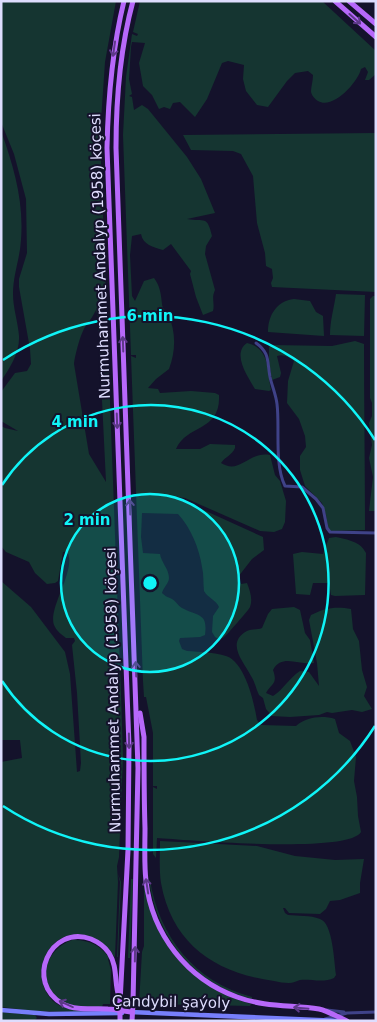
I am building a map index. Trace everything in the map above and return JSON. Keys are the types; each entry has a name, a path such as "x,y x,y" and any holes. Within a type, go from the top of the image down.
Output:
{"main road":[{"name":"Nurmuhammet Andalyp (1958) köçesi","path":"120,1021 128,850 129,737 108,114 112,62 124,1"},
{"name":"Nurmuhammet Andalyp (1958) köçesi","path":"132,1021 138,778 116,148 118,89 124,40 133,1"},
{"path":"335,1 374,36"},
{"path":"349,1 376,24"},
{"path":"136,694 144,737 146,882 152,910 165,938 174,951 194,972 223,991 239,998 260,1003 321,1010 347,1021"},
{"path":"120,1002 116,989 113,963 109,953 102,946 88,938 75,937 60,943 51,950 45,962 44,974 47,987 56,1000 72,1008 110,1009 131,1012"},
{"name":"Çandybil şaýoly","path":"1,1010 49,1014 131,1012 341,1021"}],"street":[{"path":"256,343 266,352 277,400 279,457 285,486 302,487 316,499 323,508 327,528 330,532 376,533"},
{"path":"321,1010 376,1012"},
{"path":"324,1019 347,1012"}],"green space":[{"path":"1,1 116,1 105,62 100,135 123,756 119,857 117,866 115,957 92,938 75,934 64,937 54,944 47,953 43,964 42,976 44,988 55,1003 81,1012 33,1011 1,1007 1,762 22,758 20,740 1,740 1,581 31,607 65,652 70,674 77,772 80,771 81,763 72,645 75,641 74,638 66,638 60,633 55,627 53,620 54,611 68,569 69,559 67,551 63,552 58,581 47,584 35,573 29,562 6,552 1,546 1,426 18,431 1,421 1,392 15,373 27,371 31,364 19,287 19,279 27,253 26,199 14,154 1,122","holes":["96,310 106,482 89,454 74,364 85,327"]},
{"path":"140,1 322,1 376,51 376,74 369,80 365,80 368,72 365,67 361,69 355,81 344,93 331,102 324,103 314,98 312,94 313,75 308,71 295,73 268,107 257,105 246,91 243,79 244,65 228,61 222,63 207,99 195,117 180,102 173,103 170,109 164,107 159,109 152,95 143,86 139,63 145,43 132,42 129,79 132,94 129,96 132,97 134,110 142,105 148,109 187,157 201,179 215,213 187,219 207,222 212,236 206,246 205,254 215,290 213,311 203,315 196,297 190,274 191,271 171,244 163,250 146,243 141,234 132,236 130,255 132,296 135,301 144,281 154,278 158,284 163,307 171,321 174,334 174,348 169,369 148,388 158,389 160,393 191,391 219,395 215,416 188,435 176,449 200,449 210,444 235,445 234,450 221,463 228,466 239,465 256,456 270,455 275,475 280,481 286,501 285,522 282,529 274,532 260,531 185,498 175,497 263,537 264,550 252,559 238,577 241,584 247,583 251,598 250,607 223,638 216,638 212,632 213,616 219,607 204,591 203,570 197,546 191,532 178,514 142,513 141,537 143,553 160,554 169,578 162,593 182,608 201,616 205,622 205,635 180,638 179,641 182,649 217,654 233,660 243,674 254,703 257,720 261,725 296,726 314,718 325,717 335,719 339,733 350,741 356,757 354,781 361,832 350,839 328,843 265,844 157,838 156,858 153,854 153,787 157,789 157,786 153,786 153,733 146,697 144,697 143,681 131,356 136,358 136,355 131,355 123,135 126,77 132,34 137,36 138,34 133,32"},
{"path":"1,131 17,185 22,226 13,294 19,342 14,360 1,381"},
{"path":"376,133 376,292 272,287 272,269 266,266 265,253 257,223 253,176 241,154 233,151 191,150 183,135"},
{"path":"336,294 365,295 364,336 330,335"},
{"path":"376,296 376,511 369,511 373,477 369,458 372,445 369,423 372,416 370,398 370,299"},
{"path":"294,299 310,301 316,312 323,316 324,336 268,332 270,320 278,306"},
{"path":"355,341 364,344 365,530 330,531 322,503 305,486 300,470 300,456 306,447 305,436 299,419 287,403 288,381 294,361 286,356 277,356 281,373 280,377 272,380 269,347 271,345 332,346"},
{"path":"247,343 260,350 264,355 269,375 271,390 269,391 255,389 246,373 241,353"},
{"path":"336,537 357,543 366,553 365,595 331,595 329,583 313,583 310,595 296,594 293,554 302,552 323,554 329,538"},
{"path":"294,607 300,610 305,633 310,640 314,663 281,662 273,670 275,681 266,693 273,696 300,671 309,672 319,686 309,620 311,615 330,608 346,608 351,609 353,629 359,641 362,670 367,687 364,696 372,709 362,712 352,710 290,717 272,716 266,709 263,698 259,695 238,653 237,641 247,631 262,628 272,609"},
{"path":"160,841 257,846 295,856 335,860 364,859 360,893 340,900 330,901 326,909 320,914 289,913 283,908 288,915 312,917 324,922 328,928 332,944 336,975 334,978 322,981 300,980 289,983 253,977 215,963 200,952 186,939 175,923 167,904 160,878"},
{"path":"118,874 121,882 117,957 120,882"},
{"path":"131,879 133,879 130,958 128,958"},
{"path":"149,880 162,920 171,938 183,954 213,980 232,990 252,997 252,999 231,992 213,982 196,970 182,956 160,921 153,901"},
{"path":"144,881 156,924 178,959 193,974 210,986 229,996 251,1004 250,1006 206,1005 204,1002 204,1005 139,1004 144,946"},
{"path":"72,940 98,946 109,958 111,970 110,1004 103,1004 102,1007 73,1005 64,1002 49,987 46,969 49,960 62,945"},
{"path":"1,1012 35,1015 37,1018 35,1020 1,1021"}]}
